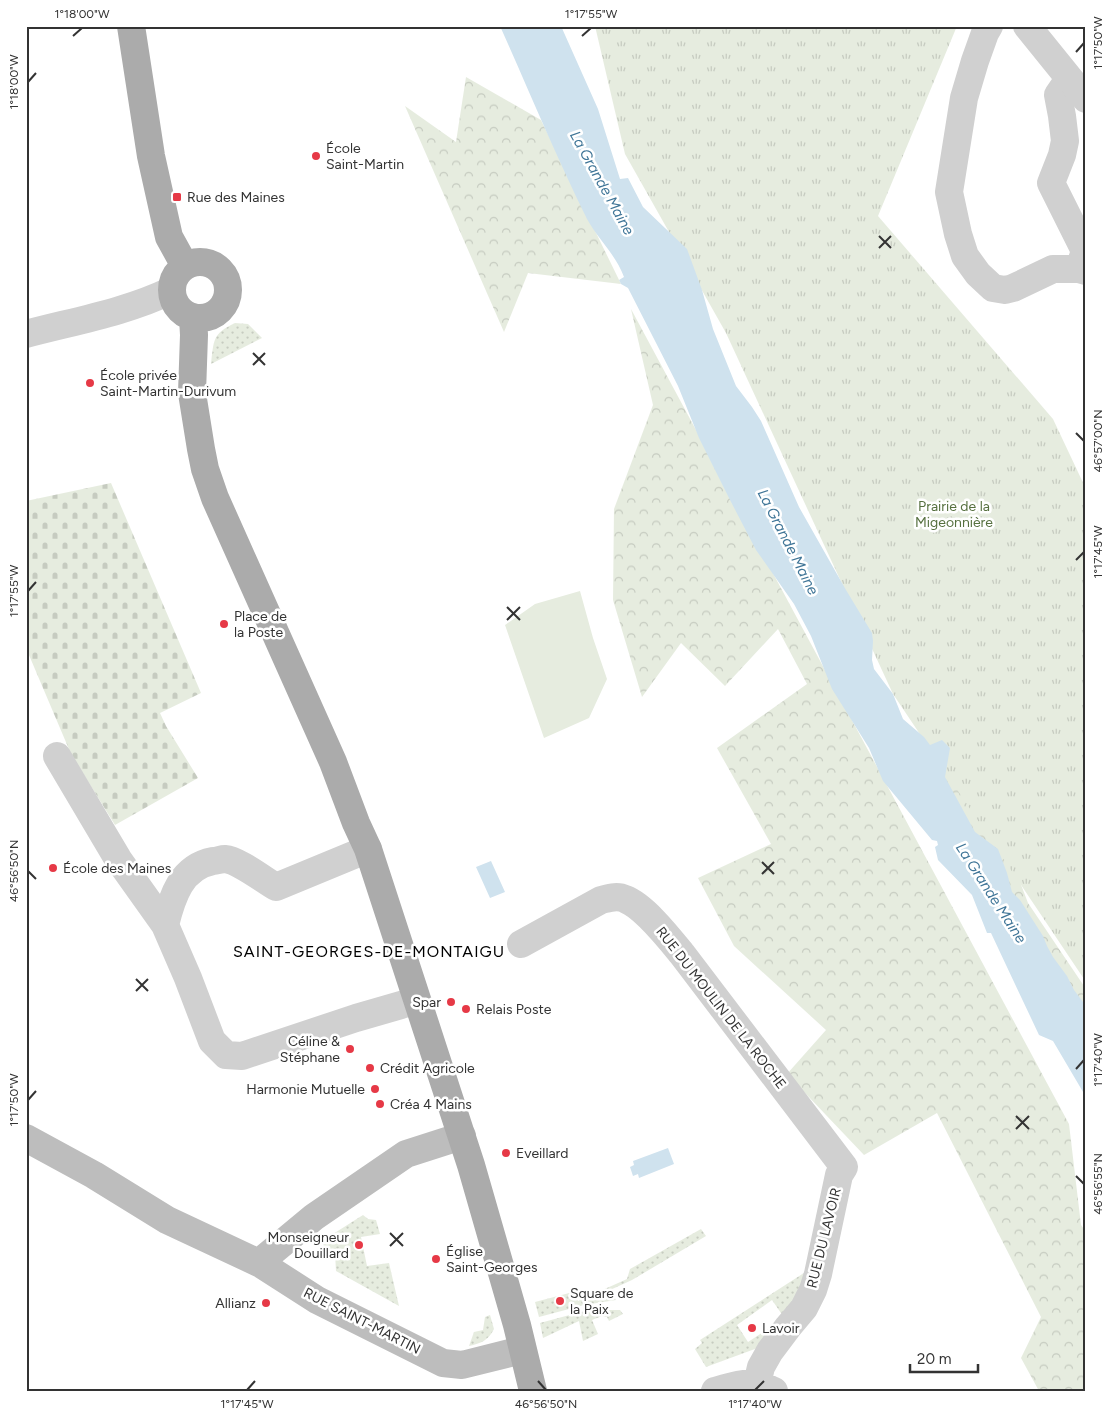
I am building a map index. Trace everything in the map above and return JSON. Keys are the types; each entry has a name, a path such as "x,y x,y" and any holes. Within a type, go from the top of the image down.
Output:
{"main road":[{"path":"131,26 151,156 169,236 185,266"},
{"path":"203,262 212,265 225,278 228,287 227,296 224,304 211,316 193,317 185,314 178,307 172,290 178,273 185,266 203,262"},
{"path":"193,317 192,393 205,469 215,498 333,762 368,849 462,1136 517,1324 532,1391"},
{"path":"261,1264 267,1256 300,1228 406,1154 462,1136"},
{"name":"RUE SAINT-MARTIN","path":"26,1138 94,1175 166,1220 261,1264 317,1300 443,1363 462,1365 522,1350"}],"street":[{"path":"989,26 975,61 964,98 949,192 958,234 966,256 978,274 993,288 1005,290 1053,269 1082,270 1086,251 1051,183 1065,142 1058,95 1078,89 1027,26"},
{"path":"26,334 120,310 172,290"},
{"path":"57,756 118,859 165,925 212,1041 226,1055 242,1056 416,1000"},
{"path":"165,925 175,893 187,873 204,863 225,859 246,868 276,887 368,849"},
{"name":"RUE DU MOULIN DE LA ROCHE","path":"521,944 601,900 614,897 625,899 641,909 667,935 682,954 844,1167"},
{"name":"RUE DU LAVOIR","path":"765,1387 761,1367 788,1327 804,1308 813,1290 839,1175 844,1167"},
{"path":"715,1391 747,1384 765,1387"}],"green space":[{"name":"Prairie de la Migeonnière","path":"595,26 957,26 878,216 1053,419 1086,489 1086,982 893,694 726,333 625,154"},
{"path":"466,77 541,120 621,284 528,273 504,332 405,106 456,142"},
{"path":"631,309 1069,1124 1081,1225 1086,1232 1086,1391 1039,1391 1021,1358 1041,1317 937,1113 864,1155 787,1074 826,1030 734,946 698,878 771,844 717,748 807,684 778,629 725,686 681,643 642,697 613,600 614,509 653,405"},
{"path":"235,323 248,324 262,338 211,364 215,339 218,334"},
{"path":"111,483 201,693 160,713 198,778 115,825 71,754 26,648 26,501"},
{"path":"580,591 607,679 589,718 544,738 505,625 535,604"},
{"path":"939,725 1007,848 1028,903 1086,989 1086,1021 923,760"},
{"path":"363,1215 368,1219 376,1220 380,1234 361,1237 367,1266 389,1263 399,1306 336,1271 335,1253 326,1253 322,1241"},
{"path":"701,1229 706,1236 632,1280 610,1290 616,1300 584,1305 539,1317 535,1302 573,1292 578,1301 627,1279 630,1269"},
{"path":"807,1271 795,1303 783,1316 772,1300 737,1325 748,1342 774,1325 763,1346 706,1367 695,1349 702,1343 700,1340"},
{"path":"588,1310 620,1310 623,1314 609,1321 607,1317 602,1316 592,1320 598,1334 583,1341 579,1321 543,1338 540,1323"},
{"path":"490,1315 494,1329 492,1333 484,1341 469,1346 474,1332 483,1330 485,1317"}],"water":[{"name":"La Grande Maine","path":"500,26 561,26 598,109 620,179 628,178 643,207 687,249 702,290 713,329 736,386 761,421 799,507 872,633 874,669 893,694 903,719 924,737 930,745 942,740 950,748 945,777 975,832 998,849 1012,892 1020,900 1043,936 1053,957 1086,1006 1086,1097 1053,1041 1039,1035 991,933 987,933 972,895 938,860 935,847 938,845 937,841 932,840 883,781 869,748 832,689 811,636 794,604 756,550 699,438 678,386 628,288 621,284 619,280 624,277 621,269 587,219"},
{"path":"491,861 505,892 490,898 476,867"},
{"path":"668,1148 674,1164 639,1178 638,1174 633,1176 630,1167 634,1165 633,1161"}],"place":[{"name":"École Saint-Martin","path":"316,156"},
{"name":"Rue des Maines","path":"177,197"},
{"name":"École privée Saint-Martin-Durivum","path":"90,383"},
{"name":"Place de la Poste","path":"224,624"},
{"name":"École des Maines","path":"53,868"},
{"name":"Spar","path":"451,1002"},
{"name":"Relais Poste","path":"466,1009"},
{"name":"Céline & Stéphane","path":"350,1049"},
{"name":"Crédit Agricole","path":"370,1068"},
{"name":"Harmonie Mutuelle","path":"375,1089"},
{"name":"Créa 4 Mains","path":"380,1104"},
{"name":"Eveillard","path":"506,1153"},
{"name":"Monseigneur Douillard","path":"359,1245"},
{"name":"Église Saint-Georges","path":"436,1259"},
{"name":"Square de la Paix","path":"560,1301"},
{"name":"Allianz","path":"266,1303"},
{"name":"Lavoir","path":"752,1328"}],"district":[{"name":"SAINT-GEORGES-DE-MONTAIGU","path":"369,951"}]}
